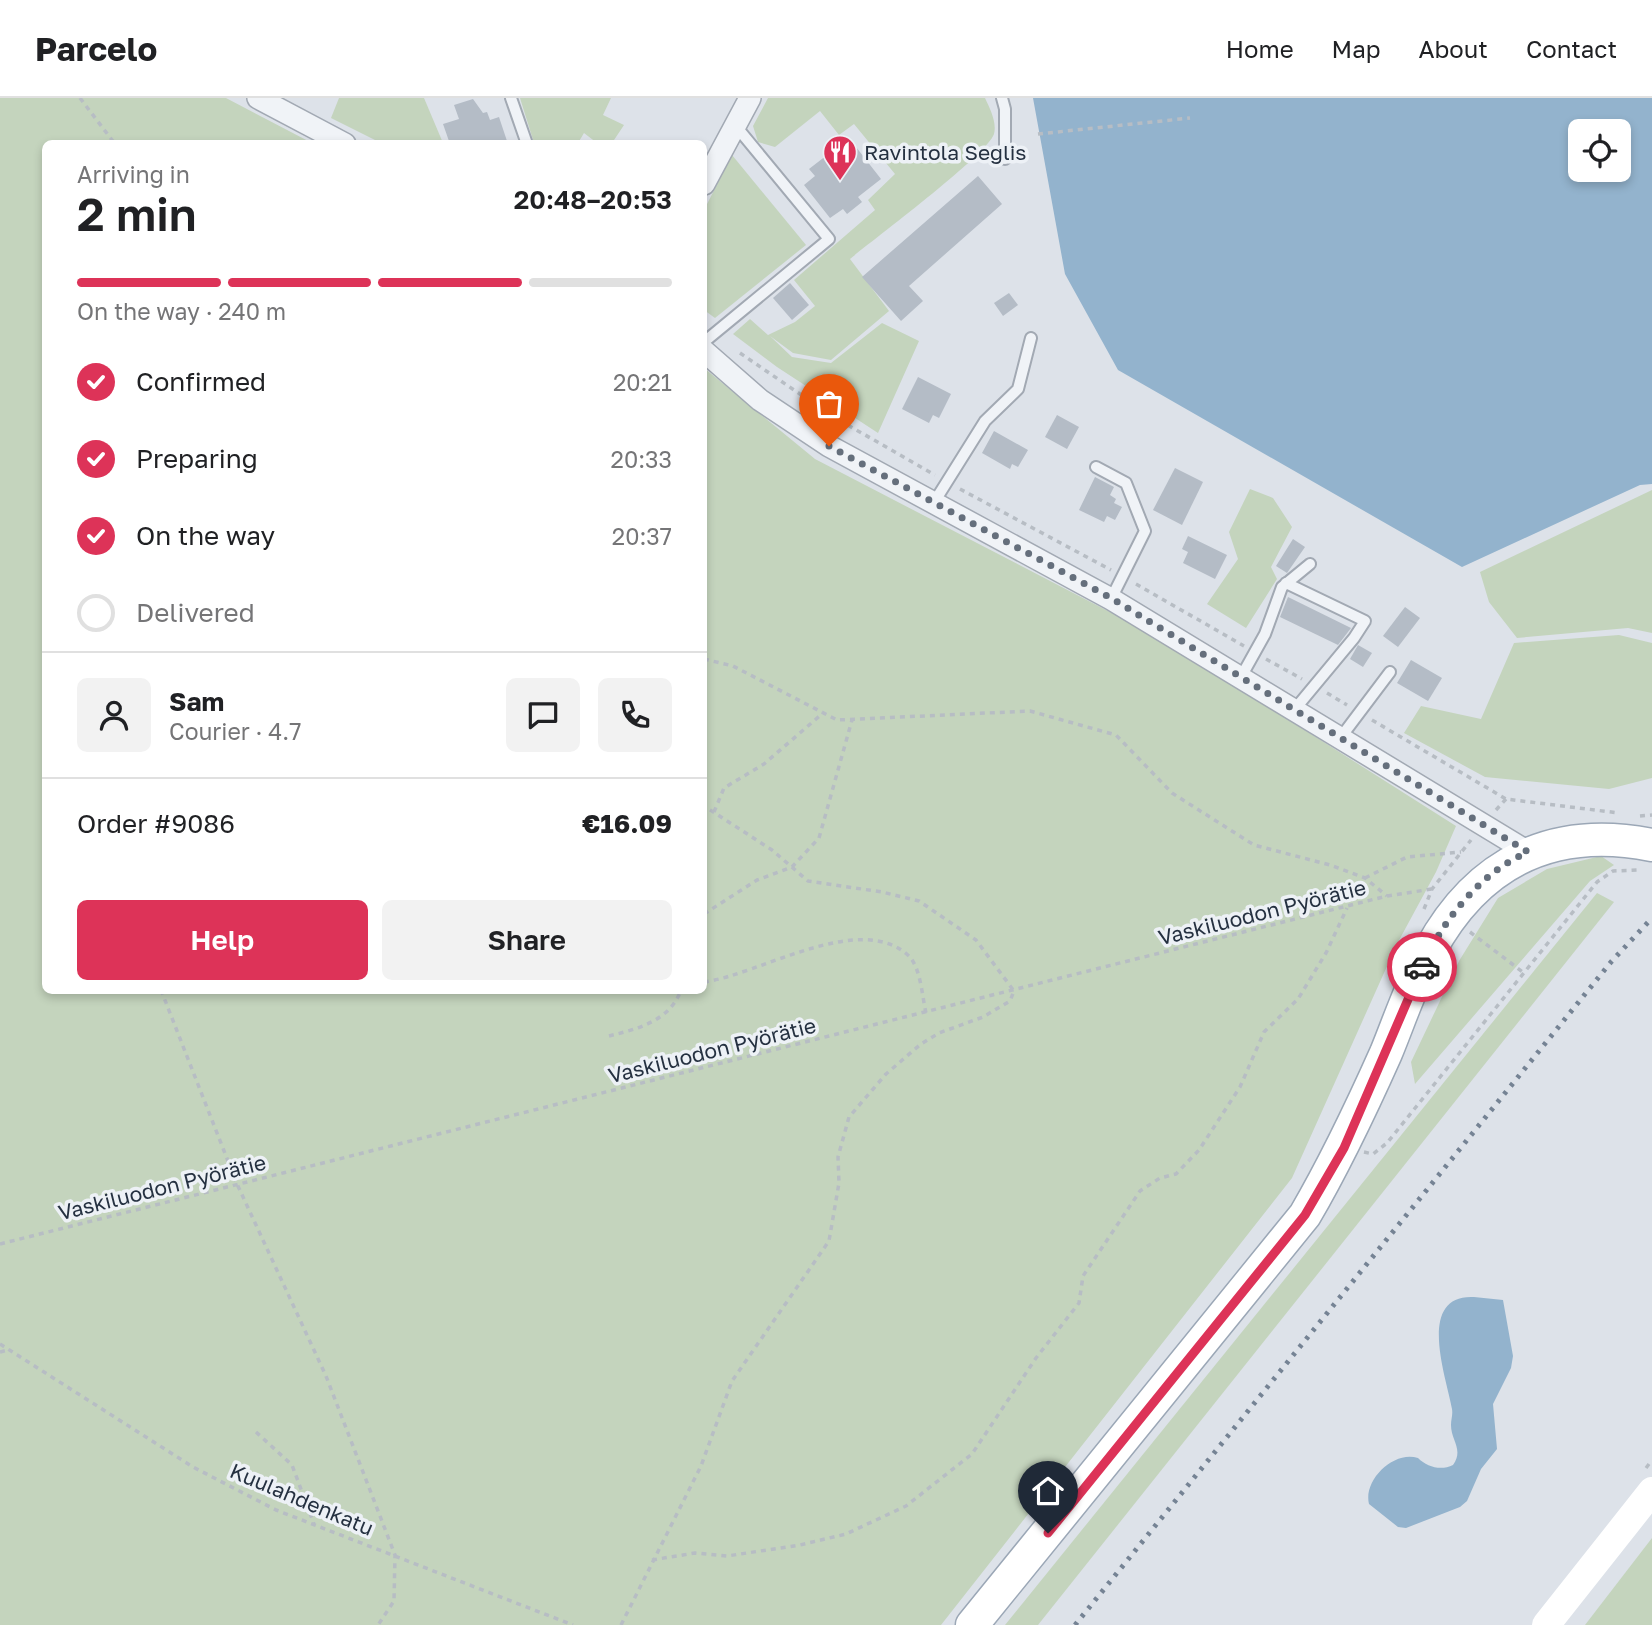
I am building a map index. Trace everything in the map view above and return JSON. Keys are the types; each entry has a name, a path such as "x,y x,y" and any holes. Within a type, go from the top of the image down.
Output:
{"main road":[{"path":"972,1625 1305,1215 1344,1148 1430,950 1437,917 1528,852 1566,841 1608,840 1647,857"},
{"path":"1546,1625 1652,1491"}],"street":[{"path":"258,98 337,140"},
{"path":"707,178 750,98"},
{"path":"707,344 760,400 829,446 1111,598 1528,852"}],"lane":[{"path":"511,98 526,140"},
{"path":"1002,98 1005,109 1005,159"},
{"path":"707,342 829,239 735,125"},
{"path":"933,504 985,421 1018,389 1031,338"},
{"path":"1096,467 1126,484 1145,531 1111,598"},
{"path":"1241,677 1255,652 1282,587 1310,564"},
{"path":"1286,583 1365,621 1295,709"},
{"path":"1341,737 1390,672"}],"path":[{"path":"79,98 113,140"},
{"path":"1038,134 1190,118"},
{"path":"707,344 947,482 1123,576 1506,799 1642,817 1652,815"},
{"path":"707,660 733,666 837,720 1030,711 1116,735 1172,793 1254,845 1330,865 1365,878 1387,896"},
{"path":"714,812 724,788 764,764 823,713"},
{"path":"707,912 757,880 792,867 819,838 852,720"},
{"path":"1506,799 1432,889 1437,917 1524,973"},
{"path":"621,1625 701,1466 732,1381 829,1241 839,1183 838,1157 849,1117 886,1073 921,1044 939,1033 983,1017 1001,1007 1010,1001 1014,990 976,940 919,901 882,891 808,881 772,850 707,808"},
{"path":"1365,878 1407,857 1461,852"},
{"path":"1344,1148 1373,1154 1387,1143 1597,883 1613,871 1647,857"},
{"name":"Vaskiluodon Pyörätie","path":"0,1244 1348,908 1387,896 1432,889"},
{"path":"652,1560 695,1553 727,1556 800,1545 846,1534 906,1506 972,1454 1036,1358 1079,1303 1083,1276 1121,1223 1135,1198 1160,1178 1176,1174 1199,1150 1240,1087 1264,1032 1298,999 1326,953 1348,908"},
{"path":"707,981 859,937 890,944 909,957 916,969 926,1013"},
{"path":"163,994 237,1184 326,1376 395,1555 394,1601 378,1625"},
{"path":"609,1036 643,1028 667,1012 678,994"},
{"name":"Kuulahdenkatu","path":"0,1344 193,1468 276,1510 573,1625"},
{"path":"0,1352 8,1350"},
{"path":"256,1432 292,1465 314,1524"}],"green space":[{"path":"0,98 226,98 306,140 42,140 42,994 707,994 707,370 815,459 1158,637 1456,826 1436,872 1397,944 1292,1178 941,1625 0,1625"},
{"path":"339,98 424,98 442,140 375,140 331,118"},
{"path":"520,98 611,98 603,115 624,125 614,140 593,140 584,133 580,140 533,140"},
{"path":"768,98 985,98 995,125 994,134 987,145 972,160 850,259 889,311 831,360 793,353 770,336 792,357 831,363 882,323 919,341 878,433 777,367 733,334 750,319 768,335 795,322 815,306 794,280 875,210 868,200 895,174 854,124 839,135 820,111 775,147 758,142 753,126"},
{"path":"732,155 806,245 715,318 707,312 707,204"},
{"path":"1250,489 1273,498 1292,527 1271,567 1277,579 1246,628 1207,604 1238,559 1229,532"},
{"path":"1652,490 1652,633 1628,628 1517,638 1489,602 1480,572"},
{"path":"1619,635 1652,643 1652,778 1609,789 1485,777 1404,733 1421,706 1481,719 1514,643"},
{"path":"1601,856 1614,865 1590,881 1415,1084 1411,1062 1459,961 1498,898 1547,869"},
{"path":"1597,893 1614,902 1038,1625 1005,1625"},
{"path":"1652,1538 1652,1625 1585,1625"}],"water":[{"path":"1033,98 1652,98 1652,484 1640,485 1462,567 1118,370 1065,274"},
{"path":"1474,1297 1503,1300 1513,1356 1511,1368 1493,1404 1497,1449 1481,1469 1467,1501 1460,1507 1406,1528 1398,1527 1369,1504 1368,1495 1382,1469 1399,1458 1418,1458 1439,1468 1453,1465 1457,1450 1451,1425 1452,1409 1441,1360 1440,1323 1445,1309 1456,1300"}],"building":[{"path":"473,99 483,113 487,112 490,120 499,117 507,140 449,140 443,124 459,119 454,105"},
{"path":"849,138 881,179 858,197 862,202 847,214 843,209 830,218 804,185 815,176 809,169"},
{"path":"978,176 1002,204 909,286 923,301 901,321 862,277"},
{"path":"790,283 809,305 792,320 773,298"},
{"path":"1009,293 1018,305 1003,316 994,303"},
{"path":"918,377 951,394 939,418 933,415 929,423 902,409"},
{"path":"1057,415 1079,427 1067,449 1045,437"},
{"path":"994,431 1028,450 1018,467 1012,464 1010,469 982,453"},
{"path":"1175,468 1203,482 1182,525 1153,510"},
{"path":"1095,477 1114,487 1110,495 1116,499 1114,503 1122,507 1115,520 1107,516 1104,522 1079,510"},
{"path":"1188,536 1227,555 1215,579 1183,563 1188,552 1182,549"},
{"path":"1293,539 1305,547 1287,573 1276,566"},
{"path":"1288,597 1351,628 1338,645 1280,617"},
{"path":"1405,607 1420,618 1398,647 1383,636"},
{"path":"1358,645 1372,653 1363,667 1350,659"},
{"path":"1411,660 1442,678 1428,701 1397,683"}],"railway":[{"path":"1075,1625 1611,962 1652,918"}],"way so far":[{"path":"829,446 1111,598 1436,793 1528,852 1477,886 1430,950 1422,967"}],"place":[{"name":"Ravintola Seglis","path":"840,182"}],"route":[{"path":"1048,1533 1305,1215 1344,1148 1422,967"}]}
